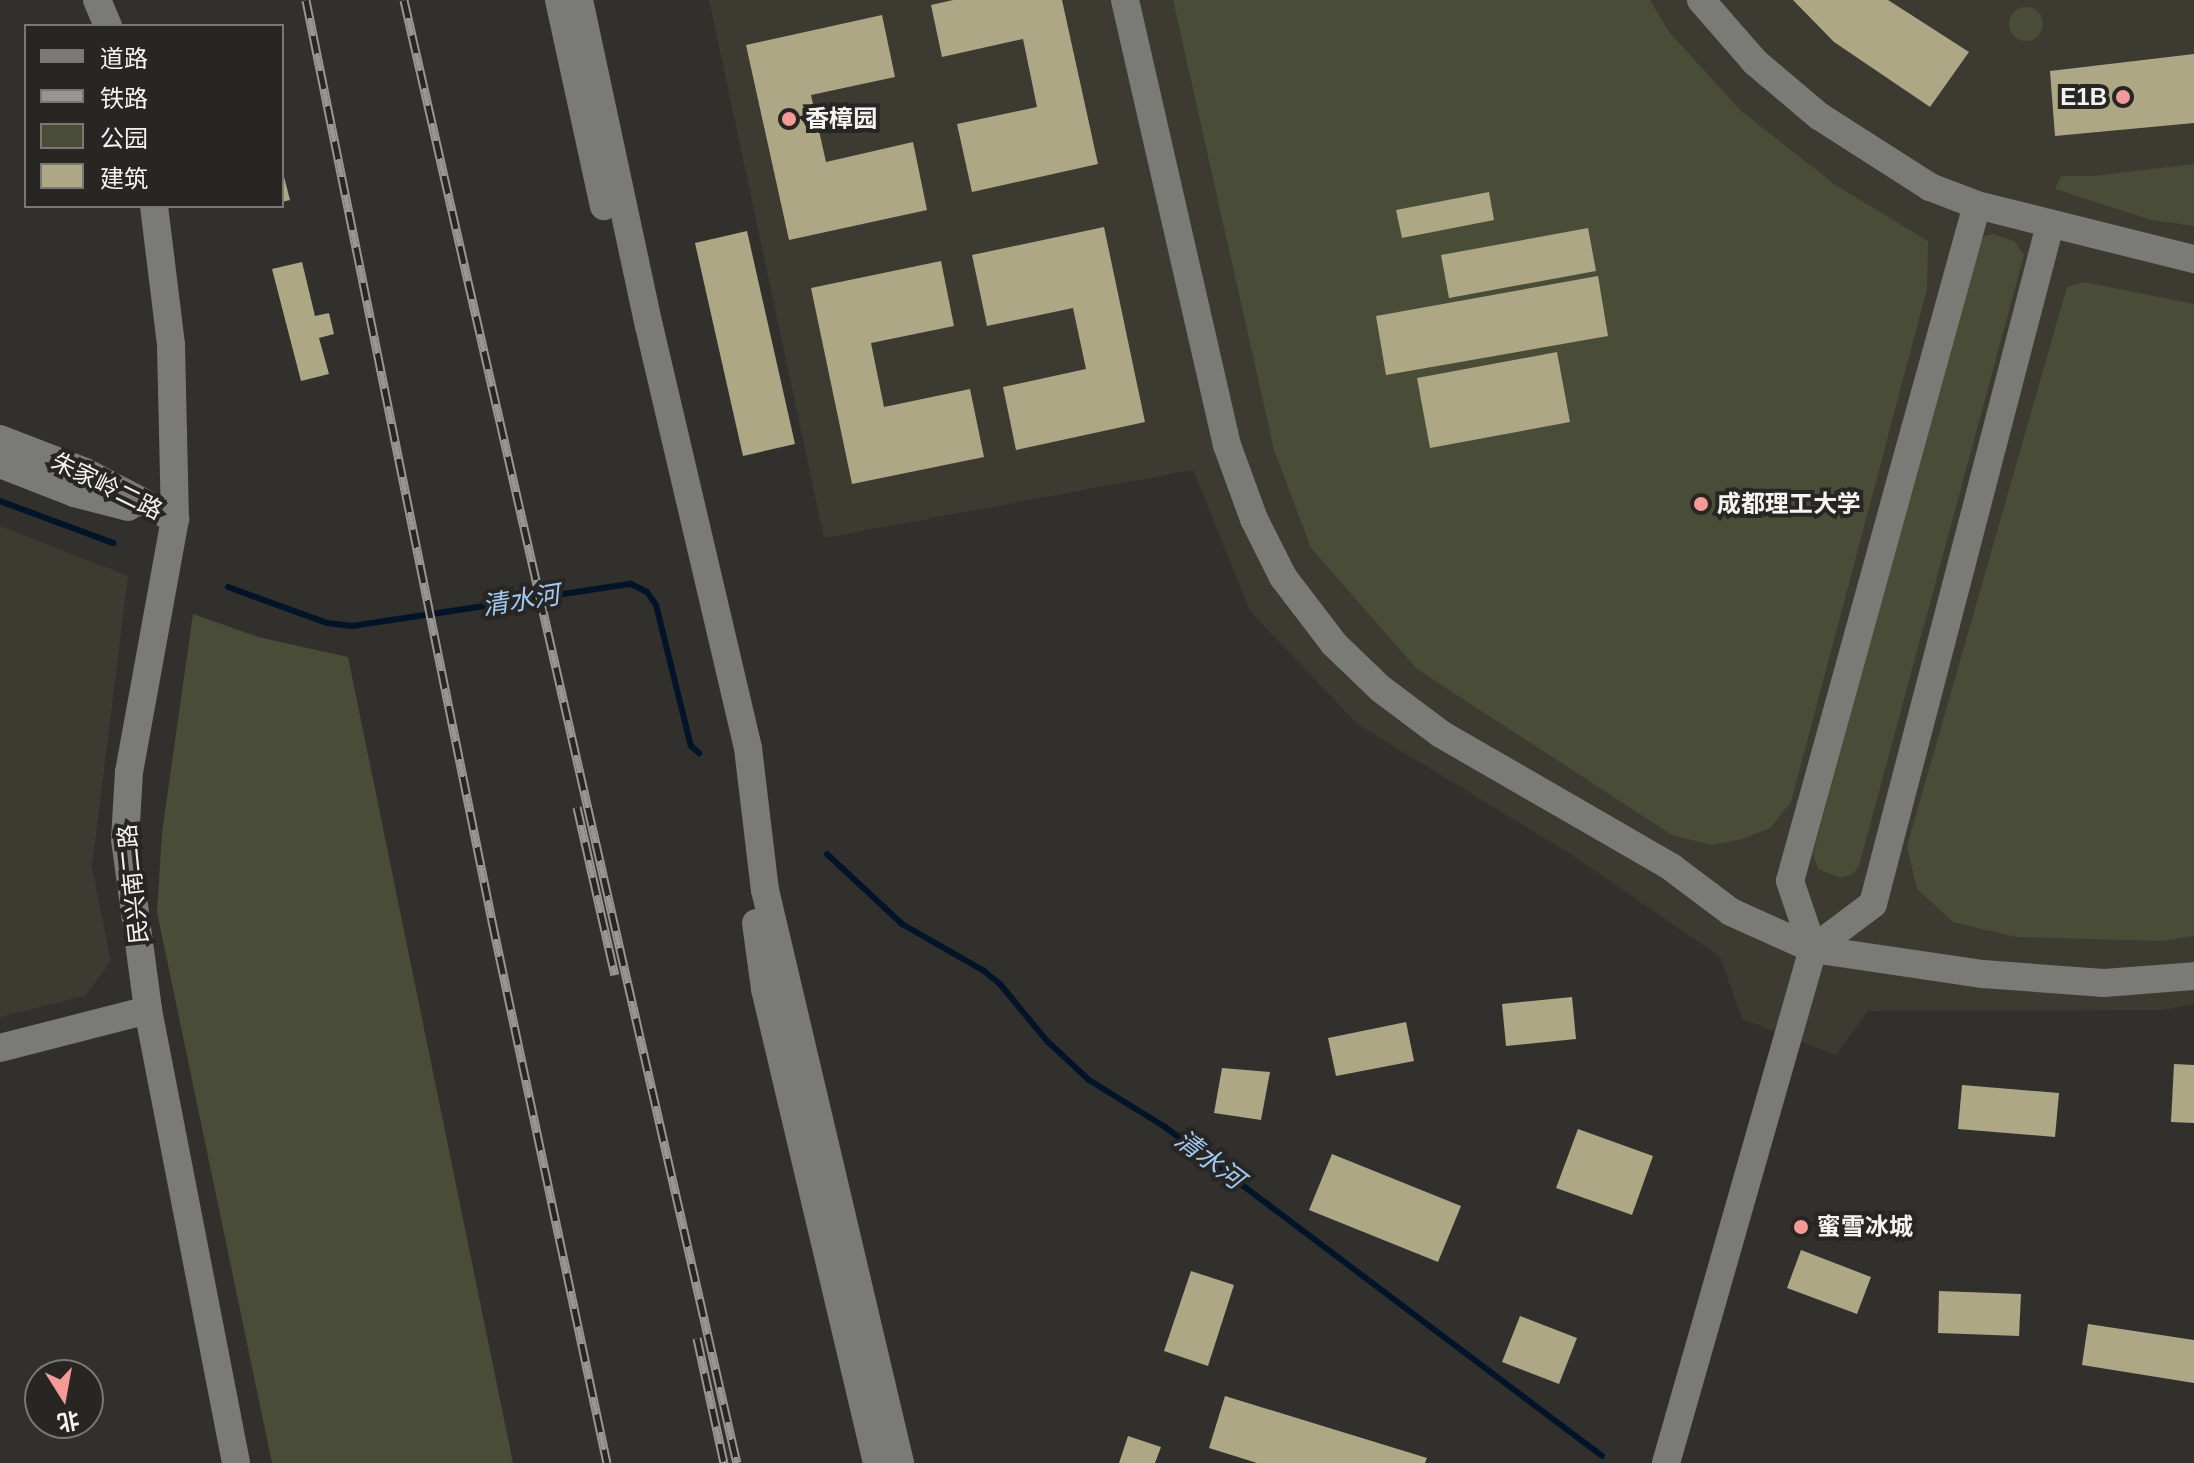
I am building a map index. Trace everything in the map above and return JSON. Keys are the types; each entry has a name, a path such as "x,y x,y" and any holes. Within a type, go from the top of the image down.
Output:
{"street":[{"path":"97,0 107,24"},
{"path":"559,0 675,514 733,750 765,989 877,1463"},
{"path":"579,0 649,326 748,748 765,890 900,1463"},
{"path":"1125,0 1227,445 1254,519 1283,577 1334,644 1381,689 1441,734 1671,867 1731,912 1813,949 1998,976 2104,983 2194,976"},
{"path":"1701,0 1755,62 1819,116 1930,187 1977,205 2050,225 2194,259"},
{"path":"1666,1463 1813,949 1790,881 1977,205"},
{"name":"民兴南二路","path":"154,208 171,345 175,519 129,772 125,839 148,1010 236,1463"},
{"path":"1813,949 1873,904 2050,225"},
{"name":"朱家岭二路","path":"0,439 85,472 175,519"},
{"name":"朱家岭二路","path":"0,464 74,493 175,519"},
{"path":"0,1048 148,1010"}],"shaded area":[{"name":"成都理工大学","path":"709,0 2194,0 2194,1004 2162,1010 1868,1011 1836,1055 1742,1019 1720,957 1572,855 1357,724 1250,611 1193,470 824,538"},
{"path":"0,526 128,576 92,867 111,961 85,996 0,1017"}],"green space":[{"path":"1173,0 1650,0 1669,32 1741,111 1837,186 1928,241 1927,289 1791,802 1770,828 1742,839 1711,845 1672,835 1417,669 1311,548 1274,450"},
{"path":"2026,7 2038,12 2043,24 2038,36 2026,41 2014,36 2009,24 2014,12"},
{"path":"2194,164 2194,226 2151,220 2055,189 2061,176 2093,176"},
{"path":"1993,234 2014,241 2024,255 1859,866 1853,874 1840,878 1818,869 1813,854 1976,247 1983,237"},
{"path":"2084,282 2194,304 2194,936 2163,941 2016,937 1953,922 1917,889 1907,846 2067,287"},
{"path":"193,614 258,637 348,657 513,1463 272,1463 157,912 162,833"}],"building":[{"path":"953,0 1062,0 1098,164 972,192 957,124 1037,107 1023,39 942,57 931,5"},
{"path":"1793,0 1888,0 1969,52 1930,107 1834,42"},
{"name":"香樟园","path":"882,15 895,77 811,95 826,162 913,142 927,210 789,240 746,45"},
{"name":"E1B","path":"2194,54 2194,123 2055,136 2050,71"},
{"path":"284,177 290,200 284,202"},
{"path":"1489,192 1494,220 1402,238 1396,210"},
{"path":"1104,227 1145,422 1016,450 1003,387 1086,369 1073,308 987,326 972,255"},
{"path":"1588,228 1596,271 1449,298 1441,255"},
{"path":"747,231 795,444 743,456 695,243"},
{"path":"941,261 954,326 871,343 884,407 970,389 984,457 852,484 811,288"},
{"path":"302,262 315,316 329,313 334,334 319,338 329,374 301,381 272,269"},
{"path":"1598,276 1608,336 1386,375 1376,316"},
{"path":"1557,352 1570,422 1430,448 1417,378"},
{"path":"1572,997 1576,1039 1506,1046 1502,1004"},
{"path":"1406,1022 1414,1061 1336,1076 1328,1038"},
{"path":"2174,1064 2194,1065 2194,1123 2171,1122"},
{"path":"1222,1068 1270,1072 1261,1120 1214,1113"},
{"path":"1962,1085 2059,1093 2055,1137 1958,1129"},
{"path":"1578,1129 1653,1156 1632,1215 1556,1188"},
{"path":"1332,1154 1461,1206 1438,1262 1309,1210"},
{"path":"1801,1250 1871,1277 1857,1314 1787,1288"},
{"path":"1191,1271 1234,1285 1208,1366 1164,1351"},
{"path":"1939,1291 2021,1294 2019,1336 1938,1333"},
{"path":"1520,1316 1577,1338 1559,1384 1502,1362"},
{"path":"2088,1324 2194,1340 2194,1383 2082,1365"},
{"path":"1225,1396 1427,1458 1425,1463 1257,1463 1209,1448"},
{"path":"1128,1436 1161,1447 1155,1463 1119,1463"}],"waterway":[{"name":"清水河","path":"0,501 113,543"},
{"name":"清水河","path":"228,587 327,623 352,626 631,584 647,592 656,605 691,746 699,753"},
{"name":"清水河","path":"827,854 902,924 984,971 1000,984 1047,1041 1089,1080 1165,1127 1602,1456"}],"railway":[{"path":"306,0 492,921 607,1463"},
{"path":"404,0 737,1463"},
{"path":"577,807 615,975"},
{"path":"697,1338 724,1463"}],"place":[{"name":"E1B","path":"2123,97"},
{"name":"香樟园","path":"789,119"},
{"name":"成都理工大学","path":"1701,504"},
{"name":"蜜雪冰城","path":"1801,1227"}]}
